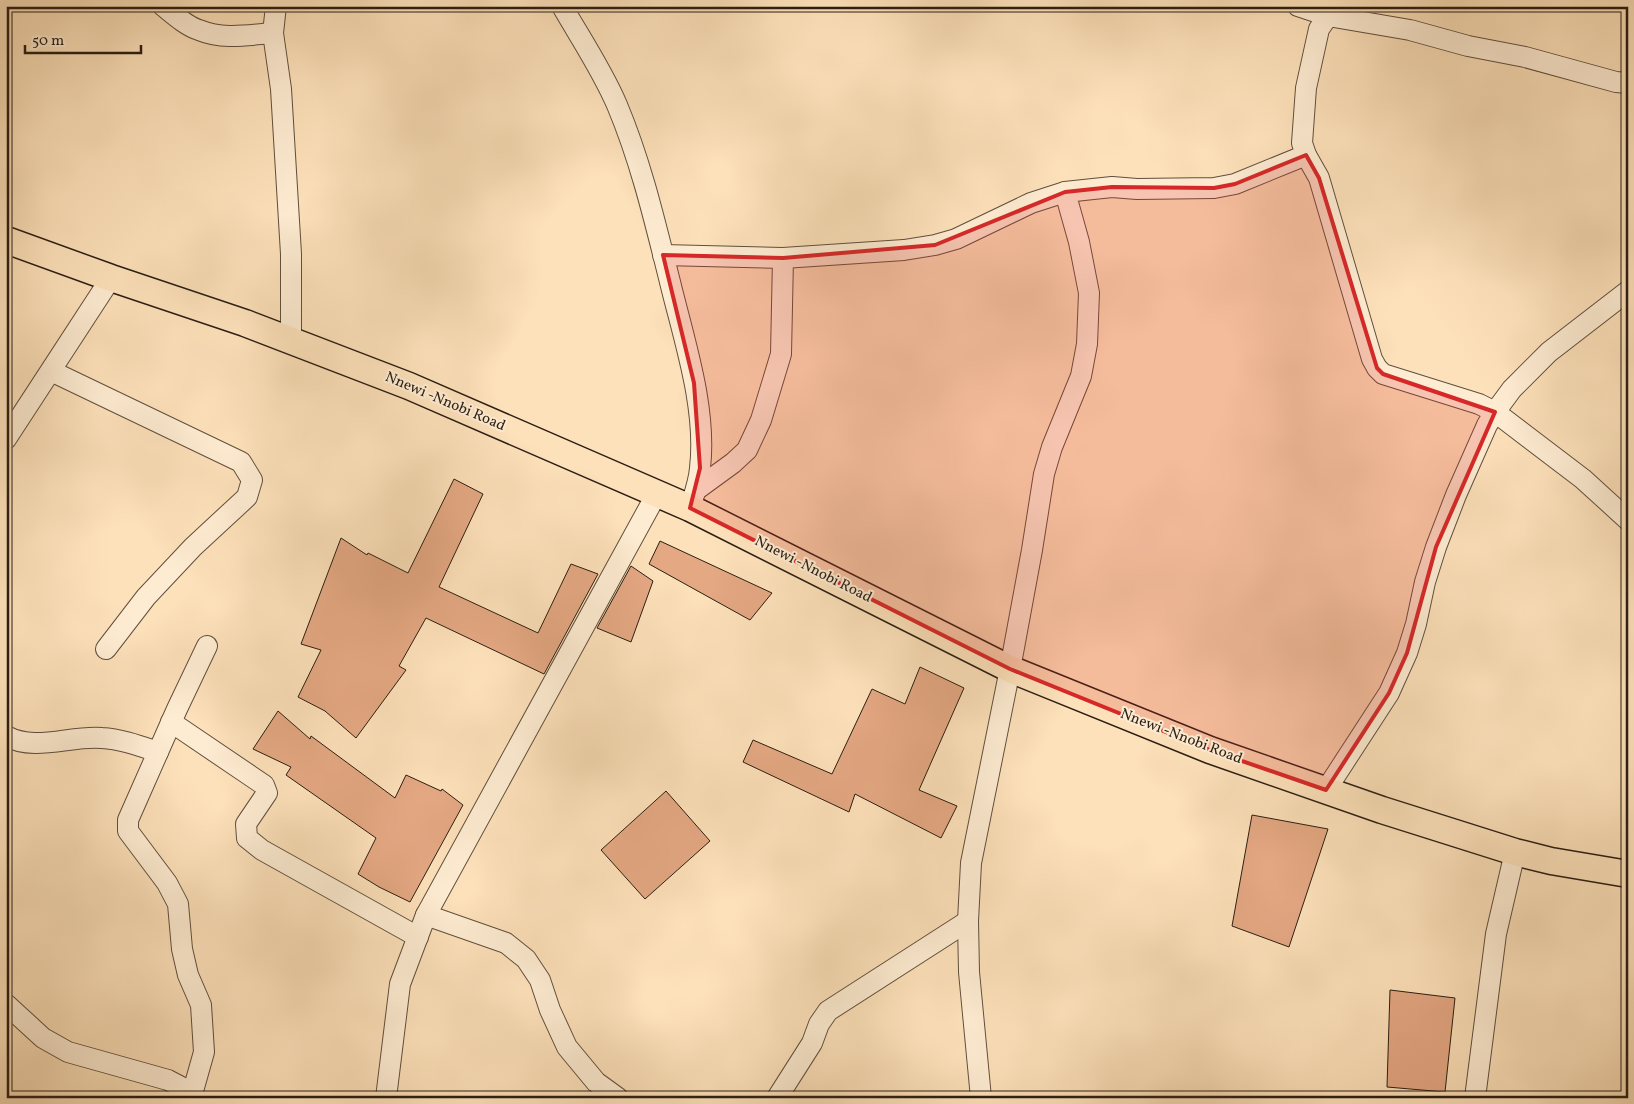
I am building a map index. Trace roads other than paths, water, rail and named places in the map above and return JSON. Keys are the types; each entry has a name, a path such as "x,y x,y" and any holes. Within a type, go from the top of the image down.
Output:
{"main road":[{"name":"Nnewi -Nnobi Road","path":"6,240 245,323 291,341 426,394 656,495 693,499 1010,668 1210,750 1514,852 1551,861 1628,874"}],"street":[{"path":"162,6 198,30 219,36 238,37 273,33"},
{"path":"276,6 273,33 281,89 291,254 291,341"},
{"path":"562,6 602,75 617,106 647,188 694,383 699,419 700,468 693,499"},
{"path":"1298,6 1333,11 1468,46 1525,57 1616,82 1628,83"},
{"path":"1333,11 1319,29 1306,88 1302,143 1306,155 1319,178 1372,359 1377,368 1383,374 1479,404 1495,412 1583,479 1628,520"},
{"path":"663,254 783,258 904,250 956,239 1031,203 1064,192 1112,187 1137,189 1214,188 1235,184 1306,155"},
{"path":"982,1098 969,972 968,921 971,863 1010,668 1044,474 1059,429 1081,376 1087,344 1089,293 1079,242 1064,192"},
{"path":"693,499 747,450 761,420 781,354 783,258"},
{"path":"6,439 111,278"},
{"path":"1326,790 1389,693 1407,653 1436,547 1456,495 1495,412 1512,389 1549,352 1628,291"},
{"path":"51,371 241,462 252,480 247,497 193,547 153,590 106,649"},
{"path":"386,1098 400,984 426,916 656,495"},
{"path":"6,1004 43,1038 68,1052 168,1080 191,1095 204,1052 201,1005 188,974 182,948 178,904 167,882 128,831 128,820 207,646"},
{"path":"171,722 264,785 267,793 246,824 247,838 262,850 418,937"},
{"path":"6,736 32,744 100,737 128,742 158,752"},
{"path":"1476,1098 1496,934 1514,852"},
{"path":"426,916 506,943 526,959 540,980 550,1010 567,1047 596,1082 618,1098"},
{"path":"777,1098 812,1043 819,1024 828,1011 968,921"}]}
